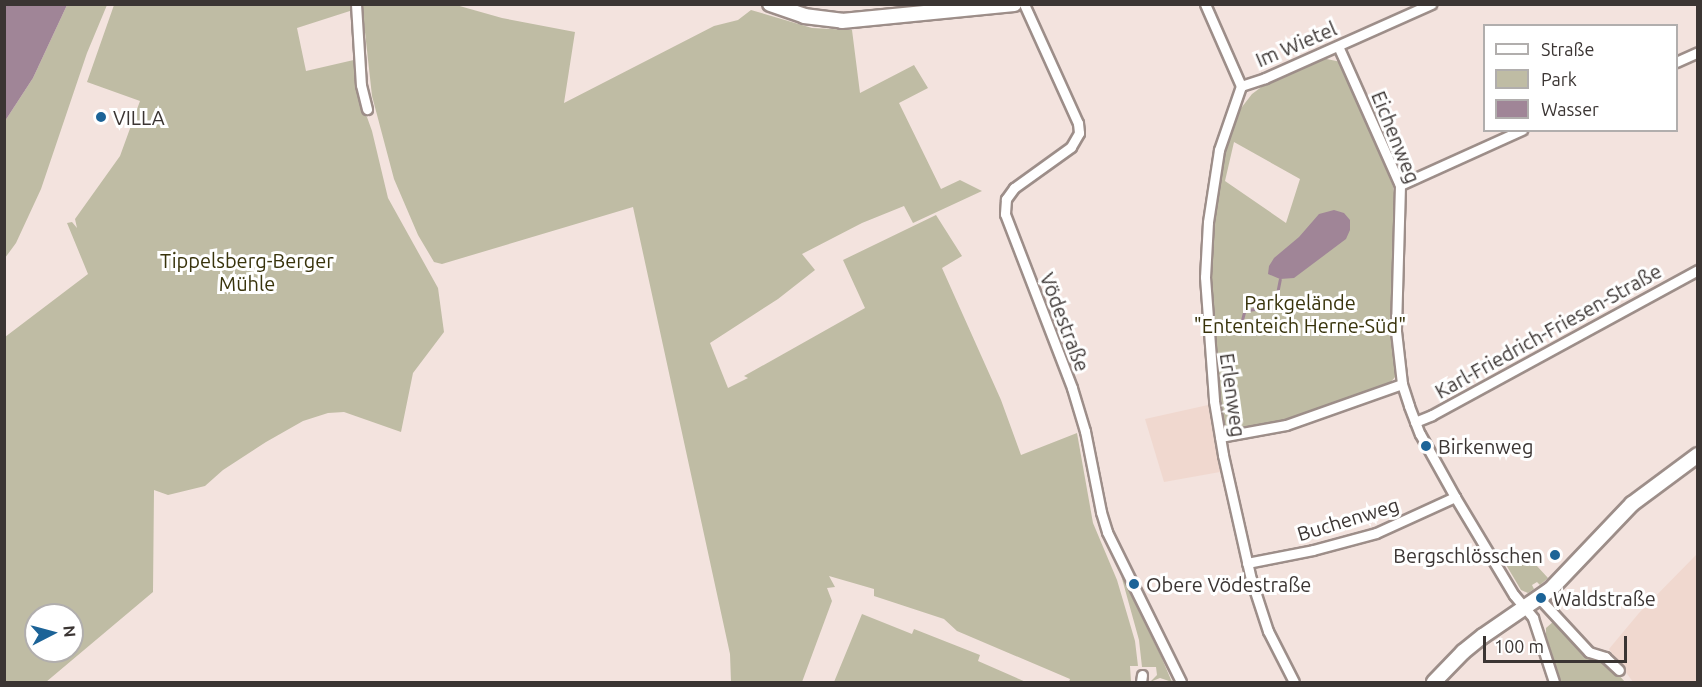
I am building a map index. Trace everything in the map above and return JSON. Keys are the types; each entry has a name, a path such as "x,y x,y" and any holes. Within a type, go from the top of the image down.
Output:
{"street":[{"path":"356,4 362,85 367,109"},
{"path":"770,4 804,16 842,21 1014,4"},
{"name":"Vödestraße","path":"1024,4 1078,123 1079,134 1071,147 1014,188 1006,200 1005,214 1072,388 1085,431 1107,532 1181,682"},
{"path":"1205,4 1241,86"},
{"name":"Im Wietel","path":"1241,86 1431,4"},
{"name":"Eichenweg","path":"1338,46 1400,185 1396,331 1402,384 1415,422 1455,497 1514,595 1526,608"},
{"path":"1678,62 1698,52"},
{"name":"Erlenweg","path":"1241,86 1219,150 1211,191 1205,254 1207,336 1220,437 1247,563 1268,631 1294,682"},
{"path":"1400,185 1518,132"},
{"name":"Karl-Friedrich-Friesen-Straße","path":"1415,422 1432,415 1698,270"},
{"path":"1220,437 1297,422 1402,384"},
{"path":"1434,682 1463,652 1540,599 1580,562 1632,504 1698,454"},
{"name":"Buchenweg","path":"1247,563 1367,536 1410,520 1455,497"},
{"path":"1540,599 1589,652 1605,657 1619,669"},
{"path":"1526,608 1533,618 1554,682"}],"shaded area":[{"path":"1208,405 1220,472 1164,482 1145,419"},
{"path":"1697,554 1697,682 1633,682 1609,649 1639,613"}],"green space":[{"path":"67,5 107,5 87,53 41,189 16,243 5,258 5,121 33,78"},
{"name":"Tippelsberg-Berger Mühle","path":"114,5 352,5 353,10 297,28 306,71 358,59 358,92 372,131 388,198 438,288 444,332 413,373 401,432 344,412 328,413 303,421 266,442 223,470 205,486 168,495 154,490 153,592 84,650 84,603 24,603 24,663 69,663 46,682 5,682 5,337 88,274 67,223 72,222 77,228 75,219 120,156 140,101 87,82"},
{"path":"362,5 456,5 502,18 575,32 564,103 714,26 738,20 751,10 812,28 852,30 860,93 914,65 928,88 899,103 941,189 960,180 982,191 913,223 904,206 862,223 802,254 815,270 778,299 710,343 728,388 748,378 744,376 865,308 843,260 936,215 962,256 942,268 1001,400 1021,455 1077,433 1093,523 1117,580 1135,641 1138,666 1130,666 1131,682 1069,682 1070,679 957,631 944,619 874,596 874,589 829,576 835,587 827,588 832,601 802,682 731,682 730,654 633,207 442,264 434,262 418,235 394,179 372,96"},
{"name":"Parkgelände \"Ententeich Herne-Süd\"","path":"1322,58 1341,62 1393,186 1397,212 1392,329 1396,376 1389,384 1357,397 1280,422 1235,431 1225,426 1221,419 1209,299 1211,227 1222,158 1235,116 1252,94 1268,82","holes":["1234,142 1300,179 1286,223 1225,181"]},
{"path":"1525,553 1548,578 1540,585 1537,582 1532,585 1534,589 1528,593 1521,590 1505,563"},
{"path":"1121,575 1172,682 1160,678 1150,682 1157,675 1156,667 1142,667 1139,640"},
{"path":"862,614 912,634 914,629 980,655 978,661 1026,682 834,682"},
{"path":"1554,621 1583,653 1610,665 1625,682 1561,682 1546,635 1546,628"}],"water":[{"path":"5,4 67,5 33,78 5,121"},
{"path":"1334,210 1344,213 1350,220 1350,230 1346,239 1294,278 1280,279 1268,274 1269,266 1274,258 1299,237 1319,214"}],"waterway":[{"path":"1231,325 1241,324 1244,312 1247,310 1271,307 1275,304 1280,279"}],"place":[{"name":"VILLA","path":"101,117"},
{"name":"Birkenweg","path":"1426,446"},
{"name":"Bergschlösschen","path":"1555,555"},
{"name":"Obere Vödestraße","path":"1134,584"},
{"name":"Waldstraße","path":"1541,598"}]}
